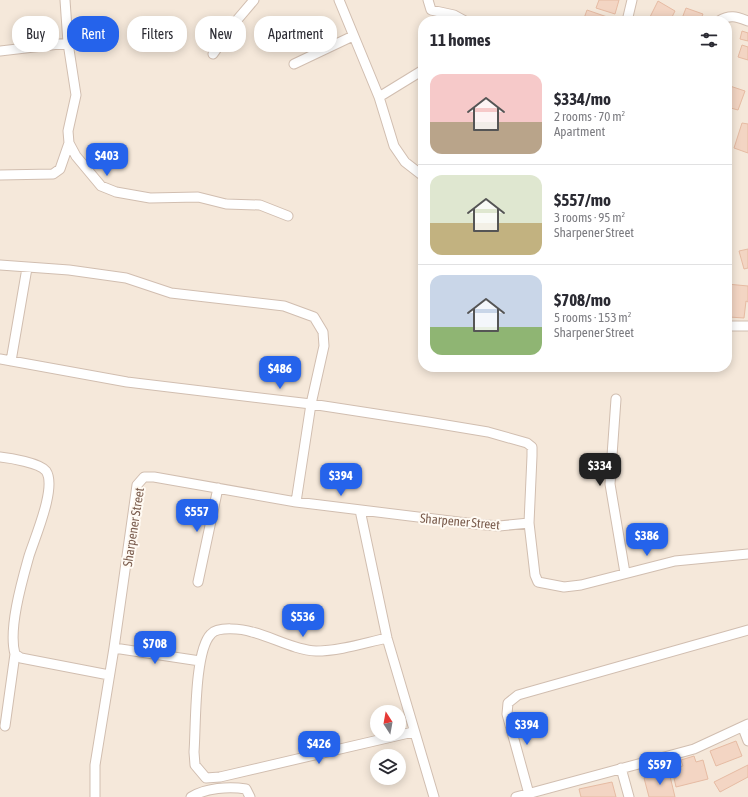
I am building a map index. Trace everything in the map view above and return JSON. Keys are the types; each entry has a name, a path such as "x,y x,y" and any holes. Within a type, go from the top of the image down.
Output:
{"street":[{"path":"64,0 67,32"},
{"path":"213,54 237,20 254,0"},
{"path":"339,0 379,97 394,146 405,162 418,172"},
{"path":"428,0 431,10 456,16"},
{"path":"628,16 632,0"},
{"path":"732,16 748,21"},
{"path":"294,64 353,36"},
{"path":"0,51 67,43"},
{"path":"69,52 76,95 68,131 69,142 76,156 101,186 116,192 150,198 198,197 226,204 260,205 288,216"},
{"path":"379,97 418,73"},
{"path":"0,175 53,174 60,170 69,142"},
{"path":"0,265 69,270 126,278 171,293 284,306 314,317 324,332 323,352 311,404 296,502"},
{"path":"12,361 27,268"},
{"path":"732,326 748,326"},
{"path":"0,360 127,382 311,404 488,432 527,443 532,447 529,523 535,575 538,582 564,587 581,585 675,560 748,554"},
{"path":"616,399 610,484 625,573"},
{"path":"0,457 40,466 45,470 49,481 44,511 29,556 16,608 13,647 15,654 6,726"},
{"name":"Sharpener Street","path":"95,797 95,765 114,648 137,485 144,477 154,476 296,502 475,524 499,526 529,523"},
{"path":"198,582 218,488"},
{"path":"360,510 387,638 413,732 434,797"},
{"path":"387,638 341,648 316,651 300,648 250,631 222,630 212,632 206,641 200,662 194,752 196,765 206,778 220,777 413,732"},
{"path":"529,794 507,714 508,703 518,695 748,630"},
{"path":"114,648 200,662"},
{"path":"15,654 21,658 109,675"},
{"path":"516,797 694,749 745,726 748,741"},
{"path":"621,768 629,797"},
{"path":"192,797 210,791 236,787 246,789 250,797"}],"shaded area":[{"path":"0,0 748,0 748,797 0,797"}],"building":[{"path":"599,0 619,0 615,14 596,8"},
{"path":"658,1 675,11 672,16 650,16"},
{"path":"686,8 703,14 702,16 683,16"},
{"path":"587,10 604,16 585,16"},
{"path":"742,31 748,33 748,41 740,39"},
{"path":"742,45 748,47 748,60 738,57"},
{"path":"732,87 745,91 738,110 732,108"},
{"path":"742,123 748,124 748,153 734,148"},
{"path":"748,249 748,268 744,269 739,251"},
{"path":"732,284 748,286 748,302 746,301 744,318 732,317"},
{"path":"736,741 742,756 716,766 710,751"},
{"path":"694,756 696,762 703,760 708,779 676,787 674,768 683,766 681,760"},
{"path":"672,759 675,768 668,770 665,761"},
{"path":"661,763 664,771 644,776 642,767"},
{"path":"748,765 748,777 720,792 714,782"},
{"path":"669,772 675,797 649,797 644,778"},
{"path":"612,782 616,797 581,797 579,789"}]}
